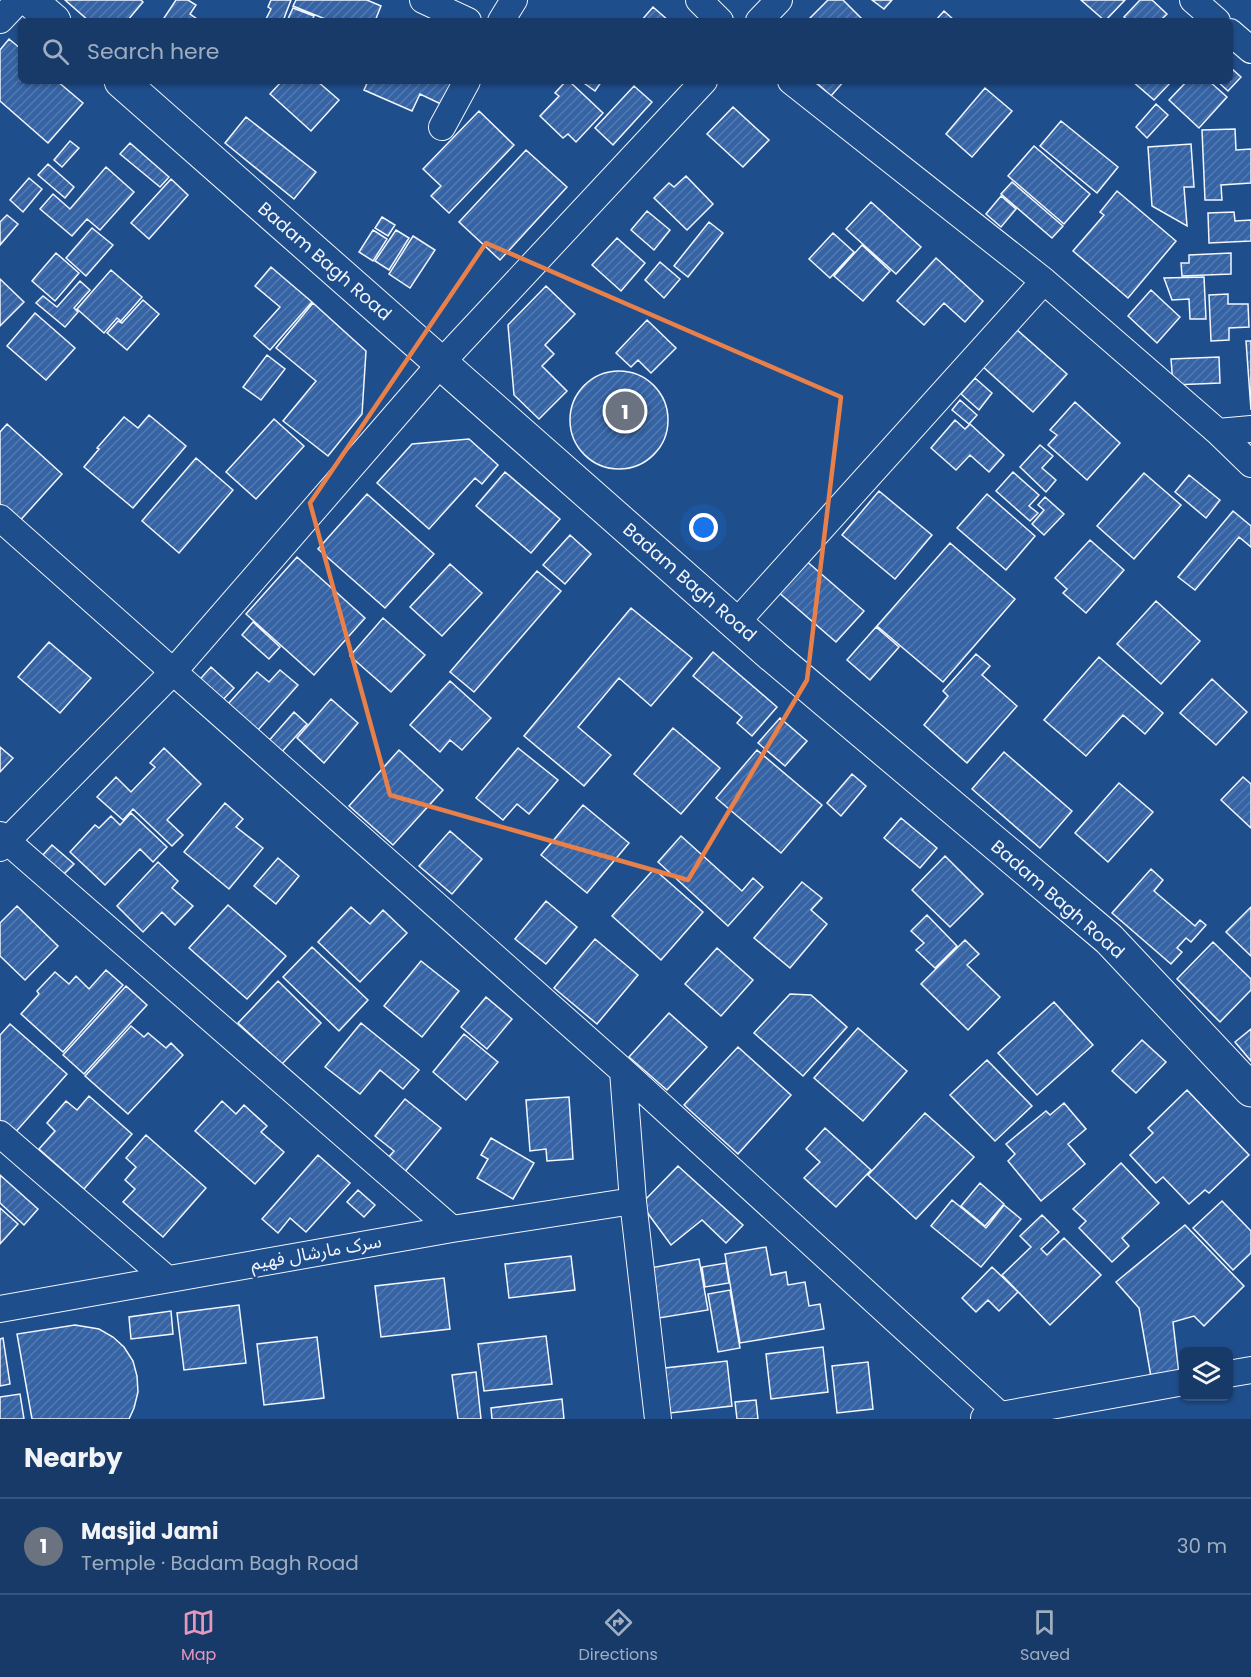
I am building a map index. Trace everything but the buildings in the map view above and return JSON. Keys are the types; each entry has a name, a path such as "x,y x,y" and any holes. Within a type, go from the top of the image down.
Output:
{"main road":[{"path":"30,0 51,18"},
{"name":"Badam Bagh Road","path":"125,84 736,623 1109,939 1251,1090"}],"street":[{"path":"0,20 19,0"},
{"path":"423,0 462,18"},
{"path":"503,18 513,0"},
{"path":"699,0 717,18"},
{"path":"762,18 779,0"},
{"path":"1193,0 1214,18"},
{"path":"1233,35 1251,50"},
{"path":"442,127 465,84"},
{"path":"452,1229 2,841 173,672 441,363 701,84"},
{"path":"795,84 1044,281 1218,432 1251,464"},
{"path":"736,623 1044,281"},
{"path":"1218,432 1251,429"},
{"path":"0,518 623,1071 991,1417 1179,1383"},
{"path":"623,1071 633,1201 658,1419"},
{"path":"0,1134 166,1278"},
{"name":"سرک مارشال فهیم","path":"0,1308 452,1229 633,1201"},
{"path":"1233,1373 1251,1370"}],"highlighted area":[{"path":"486,243 841,397 807,680 688,880 390,795 310,503"}],"place":[{"name":"Masjid Jami","path":"625,411"}]}
